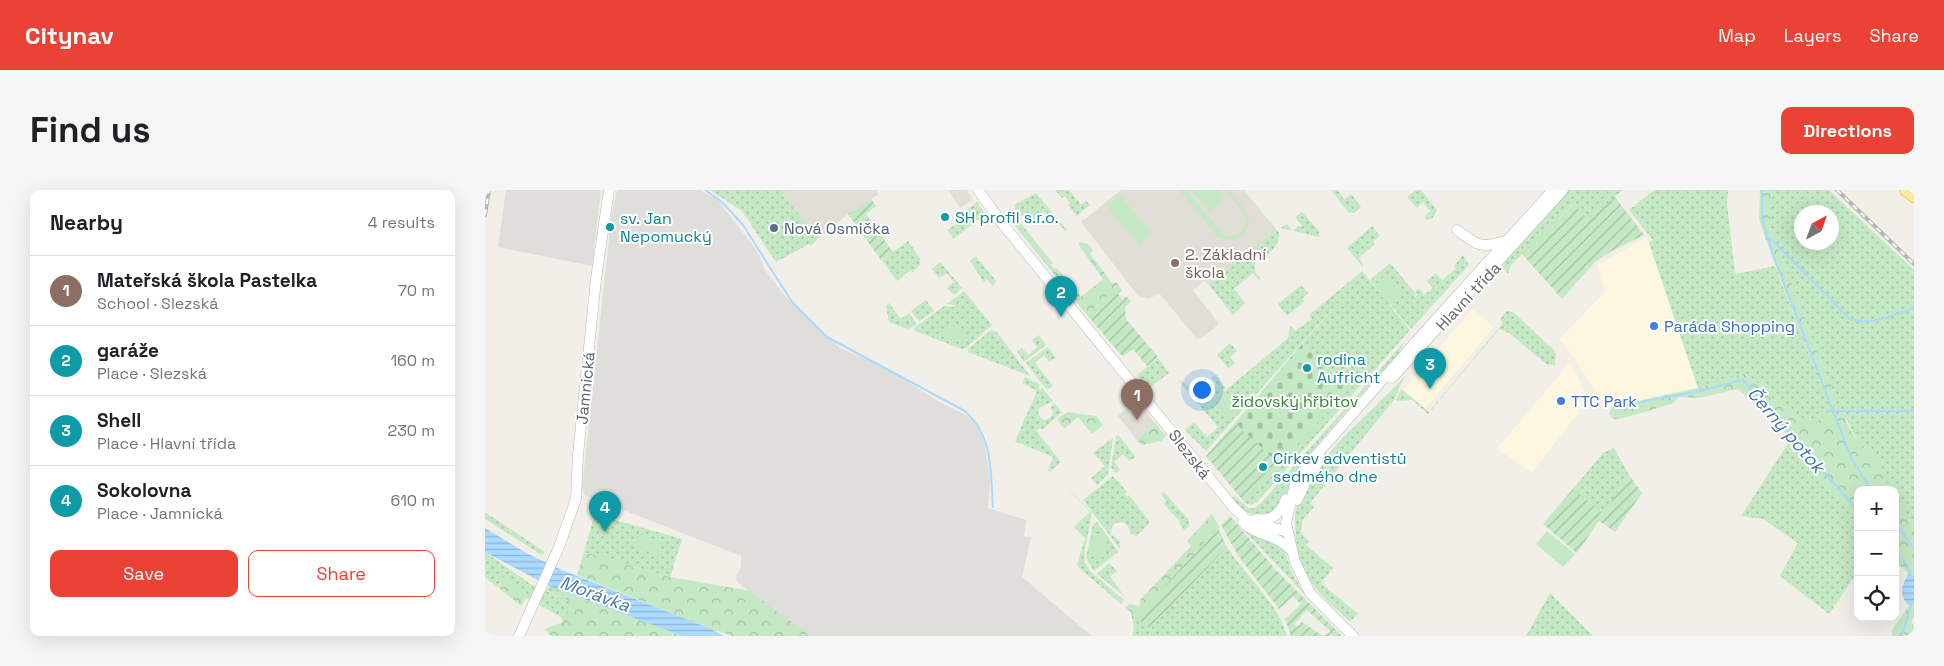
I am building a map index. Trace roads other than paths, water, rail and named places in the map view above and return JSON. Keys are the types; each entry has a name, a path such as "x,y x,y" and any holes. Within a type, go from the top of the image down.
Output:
{"highway":[{"path":"1905,190 1914,197"}],"main road":[{"name":"Jamnická","path":"519,636 559,546 576,499 577,455 603,227 609,190"},
{"name":"Slezská","path":"979,190 1001,222 1233,507"},
{"name":"Hlavní třída","path":"1288,532 1286,523 1295,484 1305,468 1506,240 1553,190"},
{"name":"Hlavní třída","path":"1288,532 1295,503 1302,487 1329,448 1563,190"},
{"path":"1457,230 1477,245 1487,247 1506,240"},
{"path":"1233,507 1249,518 1267,520 1281,510 1295,484"},
{"path":"1233,507 1247,520 1288,532"},
{"path":"1233,507 1247,526 1278,538 1293,551"},
{"path":"1278,538 1288,532"},
{"path":"1288,532 1300,574 1311,594 1353,636"}],"water":[{"name":"Morávka","path":"485,528 528,554 562,570 711,629 724,636 682,636 549,586 485,552"},
{"path":"1909,572 1914,578 1914,604 1908,605 1903,596 1902,589"}],"waterway":[{"path":"705,190 722,202 743,225 792,302 827,337 965,411 974,421 986,443 989,455 993,507"},
{"path":"1762,190 1762,218 1773,255 1852,460 1869,486"},
{"path":"1770,238 1850,319 1865,322 1874,321 1914,308"},
{"name":"Černý potok","path":"1613,407 1699,391 1743,380 1854,506"},
{"path":"1829,411 1914,411"},
{"path":"1899,528 1914,549"},
{"name":"Černý potok","path":"1899,556 1907,565 1910,574"},
{"name":"Černý potok","path":"1902,636 1912,603"}],"railway":[{"path":"485,215 489,190"},
{"path":"1837,190 1914,264"}],"place":[{"name":"SH profil s.r.o.","path":"945,217"},
{"name":"sv. Jan Nepomucký","path":"610,227"},
{"name":"Nová Osmička","path":"774,228"},
{"name":"2. Základní škola","path":"1175,263"},
{"name":"garáže","path":"1061,317"},
{"name":"Paráda Shopping","path":"1654,326"},
{"name":"rodina Aufricht","path":"1307,368"},
{"name":"Shell","path":"1430,389"},
{"name":"TTC Park","path":"1561,401"},
{"name":"Mateřská škola Pastelka","path":"1137,420"},
{"name":"Církev adventistů sedmého dne","path":"1263,467"},
{"name":"Sokolovna","path":"605,532"}],"park label":[{"name":"židovský hřbitov","path":"1295,401"}]}
